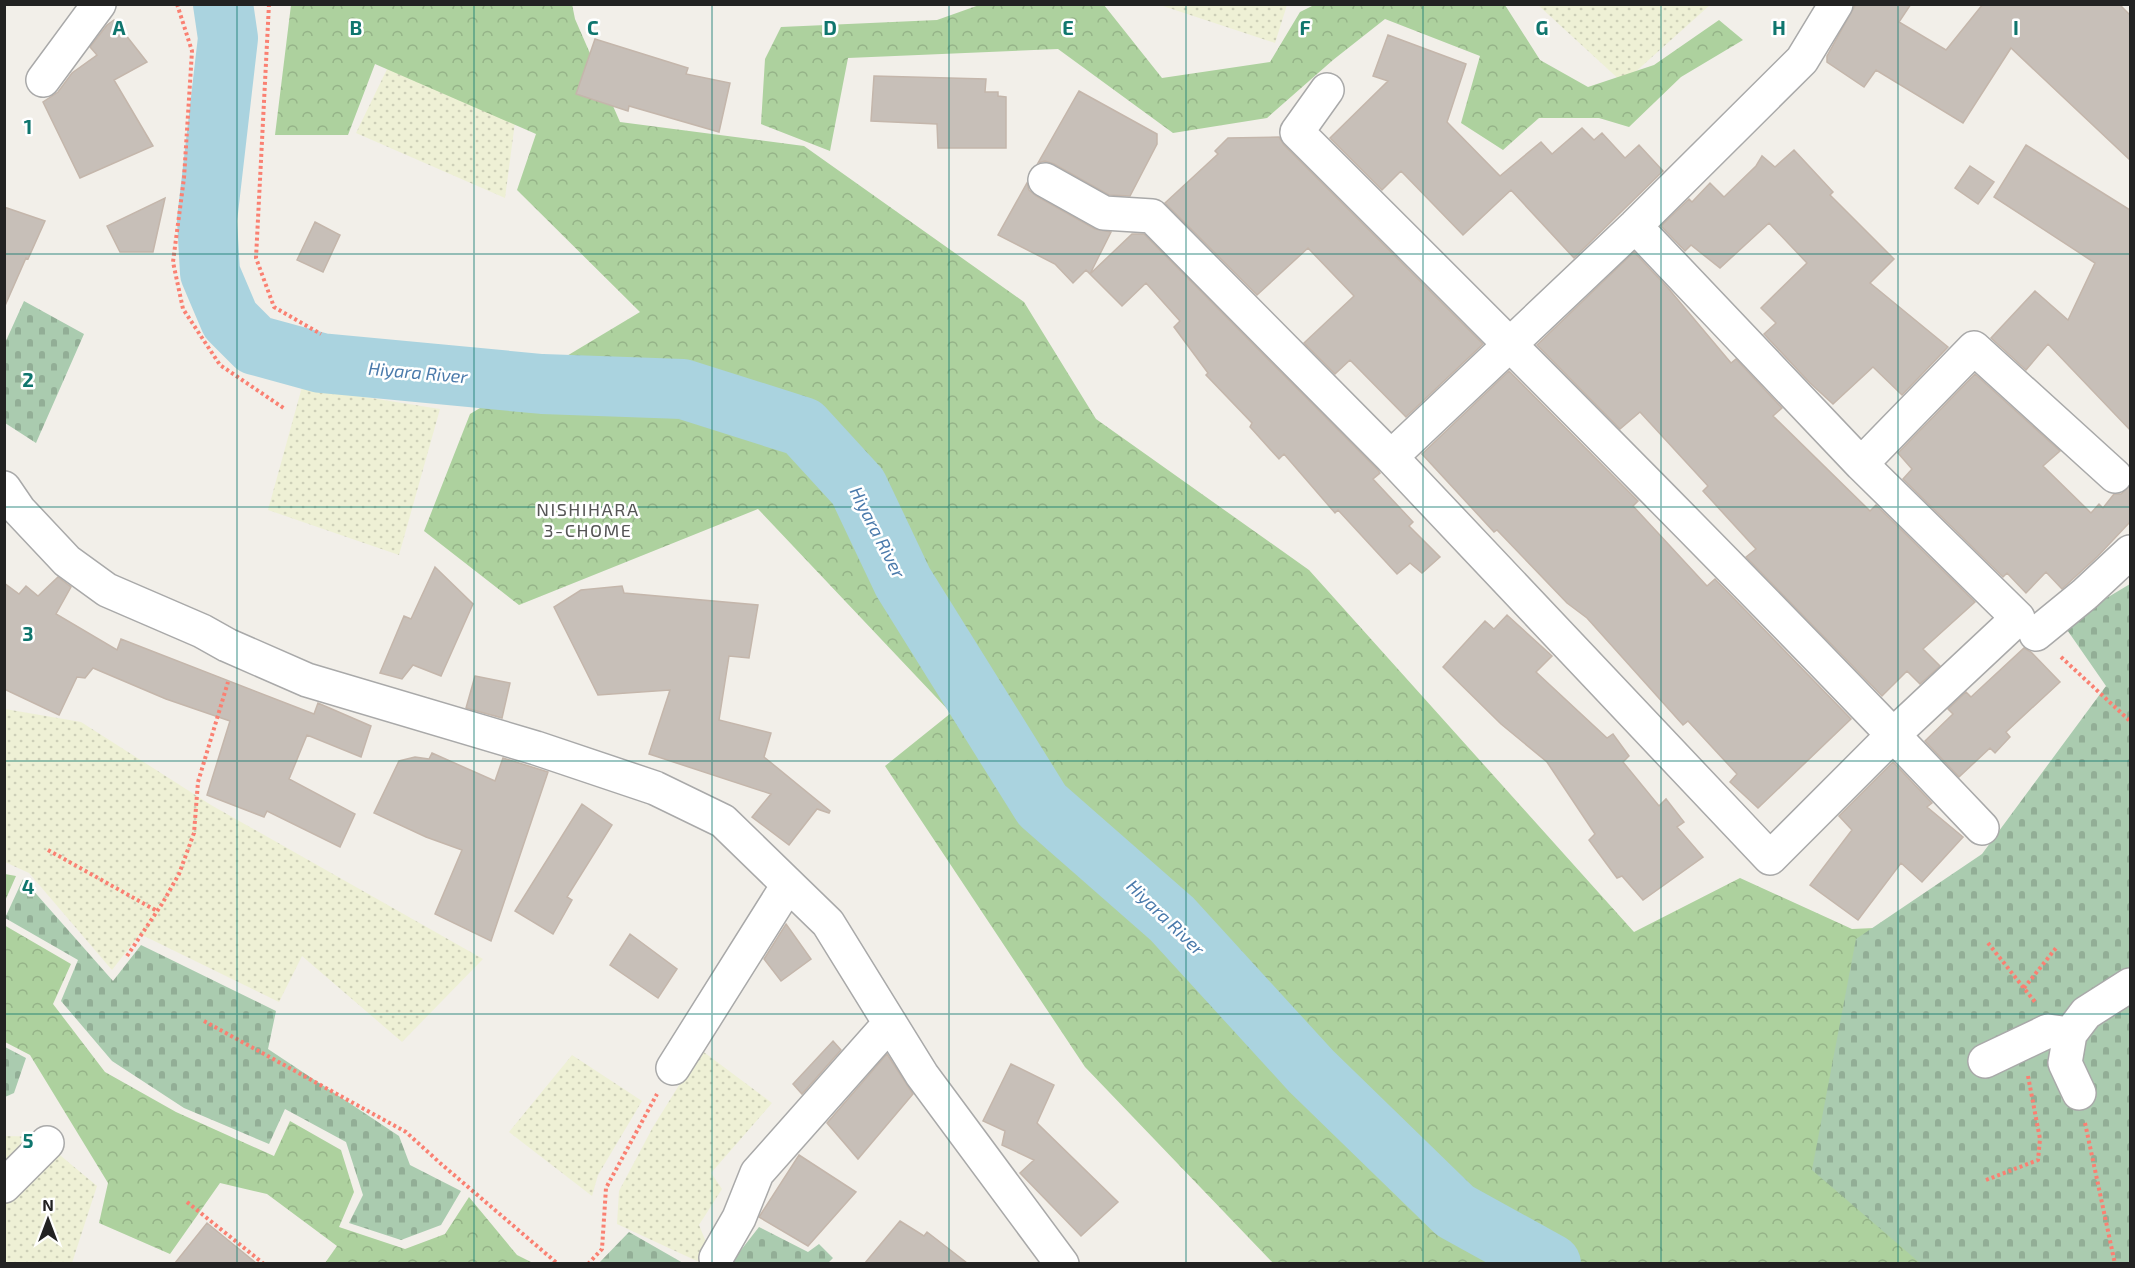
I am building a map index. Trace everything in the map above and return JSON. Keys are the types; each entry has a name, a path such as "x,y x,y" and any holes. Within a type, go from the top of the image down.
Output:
{"street":[{"path":"43,80 99,4"},
{"path":"1392,458 1635,226 1802,60 1836,4"},
{"path":"1327,90 1297,132 1510,344 1982,828"},
{"path":"1045,180 1104,213 1152,216 1392,458 1770,858 1893,735 2018,618 1861,464 1635,226"},
{"path":"1861,464 1974,348 2115,476"},
{"path":"4,488 19,510 67,561 107,590 307,680 536,748 655,788 723,821 828,923 922,1075 1062,1263"},
{"path":"2036,634 2085,594 2130,552"},
{"path":"673,1068 788,885"},
{"path":"1985,1061 2047,1036 2130,985"},
{"path":"716,1258 739,1218 757,1173 890,1023"},
{"path":"2047,1036 2065,1063 2079,1093"},
{"path":"4,1186 47,1143"}],"path":[{"path":"177,4 192,51 184,178 173,262 183,309 220,365 285,410"},
{"path":"269,4 256,258 274,308 321,334"},
{"path":"2036,634 2130,721"},
{"path":"127,956 179,874 194,833 198,782 238,650"},
{"path":"48,850 157,911"},
{"path":"1986,1180 2038,1160 2048,1018 1988,943"},
{"path":"2024,988 2056,948"},
{"path":"204,1022 406,1132 558,1263"},
{"path":"588,1263 602,1249 606,1188 673,1068"},
{"path":"2079,1093 2115,1263"},
{"path":"187,1202 264,1263"}],"green space":[{"path":"572,4 575,19 620,122 804,146 1024,302 1096,419 1309,570 1634,932 1740,878 1852,929 1896,927 1934,1263 1273,1263 1085,1067 885,766 951,713 758,509 519,605 424,531 470,414 640,312 517,190 536,134 375,64 348,135 275,135 291,5"},
{"path":"982,4 1104,5 1162,78 1270,62 1300,12 1314,5 1505,5 1540,60 1588,87 1654,65 1719,20 1743,40 1681,77 1629,127 1599,118 1539,118 1503,150 1461,123 1480,56 1385,19 1333,60 1267,118 1173,133 1058,49 848,58 830,151 761,124 765,59 781,27 937,20"},
{"path":"1160,5 1287,5 1275,43"},
{"path":"1538,5 1710,5 1623,83"},
{"path":"390,63 519,92 505,198 356,133"},
{"path":"24,301 84,334 36,443 5,423 5,343"},
{"path":"302,387 440,409 399,555 268,510"},
{"path":"2130,584 2130,1263 1920,1263 1812,1170 1856,939 1982,854 2106,686 2063,624"},
{"path":"5,709 81,722 211,805 483,959 402,1042 302,956 279,1002 140,934 112,970 29,873 5,862"},
{"path":"4,874 16,876 5,901"},
{"path":"23,879 113,981 141,945 276,1011 268,1049 399,1136 410,1165 461,1191 441,1225 401,1240 349,1223 363,1195 346,1142 285,1109 269,1144 184,1108 112,1061 61,1001 78,960 5,918"},
{"path":"4,925 71,964 53,1004 105,1072 176,1112 274,1156 290,1121 341,1150 354,1192 339,1227 405,1249 445,1234 469,1197 517,1255 533,1263 325,1263 337,1246 267,1194 220,1183 170,1254 99,1223 108,1183 30,1055 5,1042"},
{"path":"5,1047 26,1058 14,1093 5,1097"},
{"path":"701,1050 772,1103 711,1173 722,1189 699,1225 708,1247 699,1262 617,1224 619,1191 653,1127"},
{"path":"572,1055 642,1101 598,1175 592,1196 509,1132"},
{"path":"5,1136 48,1137 5,1181"},
{"path":"49,1146 97,1186 72,1263 5,1264 4,1196"},
{"path":"759,1227 808,1252 819,1244 833,1258 828,1263 730,1264"},
{"path":"629,1232 683,1263 599,1263"}],"building":[{"path":"1856,4 1911,4 1899,22 1946,50 1983,4 2119,4 2130,15 2130,160 2011,48 1963,123 1876,70 1864,87 1827,62 1827,56"},
{"path":"114,20 147,62 114,80 153,146 80,178 43,102 58,92 72,73 97,55 90,47 107,25"},
{"path":"1388,35 1466,64 1447,122 1500,176 1541,142 1552,154 1582,128 1594,140 1602,133 1625,158 1639,145 1663,171 1574,258 1511,190 1463,235 1401,171 1382,190 1330,138 1388,81 1373,76"},
{"path":"595,39 688,68 686,74 730,83 719,132 629,106 628,111 576,94"},
{"path":"874,76 986,79 985,92 998,92 998,96 1006,97 1006,148 938,148 937,124 871,121"},
{"path":"1079,91 1157,134 1157,144 1130,196 1109,195 1054,164 1045,161 1038,163"},
{"path":"1279,137 1284,145 1483,344 1406,417 1350,360 1335,374 1304,343 1354,296 1308,248 1257,295 1165,203 1218,154 1215,151 1228,138"},
{"path":"2026,145 2130,210 2130,430 2048,344 2026,370 1991,338 2035,291 2068,320 2095,263 1994,197"},
{"path":"1794,150 1833,192 1830,195 1894,259 1870,283 1948,347 1902,395 1873,367 1833,404 1764,334 1776,323 1761,308 1807,263 1769,223 1720,268 1691,245 1685,251 1661,226 1689,199 1692,202 1710,183 1724,197 1756,166 1762,156 1775,167"},
{"path":"1970,166 1994,182 1978,204 1955,188"},
{"path":"1027,183 1029,190 1036,196 1095,229 1111,232 1090,274 1086,270 1073,283 1055,264 998,235"},
{"path":"165,198 153,252 120,252 107,226"},
{"path":"4,207 45,221 4,308"},
{"path":"315,222 340,235 323,272 297,260"},
{"path":"1132,234 1144,234 1378,470 1380,473 1373,479 1413,522 1409,526 1440,557 1422,573 1410,563 1397,574 1338,510 1335,513 1284,454 1279,459 1250,427 1252,423 1206,375 1208,373 1174,327 1180,321 1146,283 1122,306 1090,274"},
{"path":"1634,252 1668,288 1731,363 1736,359 1782,408 1773,416 1870,511 1876,505 1975,602 1923,649 1940,666 1920,684 1907,671 1882,696 1746,557 1756,549 1703,491 1708,486 1640,412 1620,429 1537,345"},
{"path":"1509,371 1638,501 1633,506 1707,586 1715,579 1851,719 1758,808 1730,782 1737,774 1688,721 1683,725 1587,618 1567,603 1497,530 1494,532 1422,454"},
{"path":"1975,374 2060,451 2043,466 2091,513 2099,504 2103,508 2114,494 2121,494 2130,486 2130,522 2062,589 2046,572 2026,593 2007,573 2003,577 1903,479 1912,469 1898,453"},
{"path":"435,567 473,604 441,676 413,665 402,679 380,673 404,616 411,619"},
{"path":"58,577 71,587 56,614 117,650 121,639 314,714 318,703 371,726 361,757 307,735 289,779 355,814 340,847 267,811 264,817 207,795 230,721 166,699 93,668 85,678 77,677 59,715 4,689 4,583 19,594 26,586 38,596"},
{"path":"622,586 624,593 758,605 749,658 729,656 719,720 771,733 764,757 830,811 829,813 817,809 789,845 752,817 771,794 649,754 670,690 598,695 554,607 581,590"},
{"path":"1507,615 1552,656 1536,672 1607,738 1613,734 1629,756 1623,762 1659,806 1666,799 1684,822 1677,827 1703,857 1643,900 1622,876 1617,878 1589,840 1595,834 1547,762 1501,724 1443,667 1485,621 1494,629"},
{"path":"2024,648 2031,652 2060,682 2006,732 2010,737 1995,753 1990,748 1959,777 1925,741 1953,714 1948,709 1966,692 1971,697"},
{"path":"475,676 510,683 502,718 466,708"},
{"path":"432,753 495,781 503,758 548,772 491,941 435,914 462,850 426,837 374,813 399,761 415,757 429,759"},
{"path":"1893,762 1932,803 1927,807 1963,837 1922,882 1901,863 1858,920 1810,885 1852,830 1839,816"},
{"path":"582,804 612,825 567,897 572,900 553,934 515,911"},
{"path":"786,924 811,959 781,981 764,959"},
{"path":"630,934 677,969 658,998 610,965"},
{"path":"833,1041 841,1050 802,1094 793,1084"},
{"path":"887,1054 913,1094 858,1159 827,1123"},
{"path":"1011,1064 1054,1085 1037,1123 1118,1202 1081,1236 1020,1173 1034,1160 1002,1145 1005,1131 983,1121"},
{"path":"799,1155 856,1192 808,1246 759,1217"},
{"path":"900,1221 924,1236 927,1232 967,1263 865,1263"},
{"path":"207,1223 256,1263 175,1263"}],"waterway":[{"name":"Hiyara River","path":"223,4 228,38 207,220 210,273 230,320 255,345 321,363 542,384 683,389 803,427 858,487 903,582 1042,805 1172,919 1311,1071 1455,1211 1551,1264"}],"district":[{"name":"NISHIHARA 3-CHOME","path":"588,519"}]}
